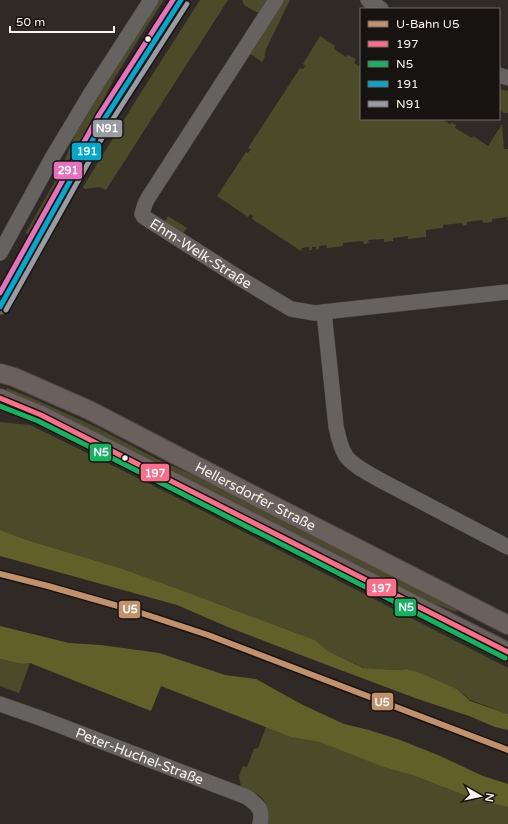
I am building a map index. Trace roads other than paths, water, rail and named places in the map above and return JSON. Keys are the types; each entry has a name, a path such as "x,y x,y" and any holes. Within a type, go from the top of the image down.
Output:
{"main road":[{"name":"Hellersdorfer Straße","path":"0,373 14,377 89,410 508,625"},
{"name":"Hellersdorfer Straße","path":"0,398 41,414 508,652"}],"street":[{"path":"0,254 52,158 95,86 151,0"},
{"path":"0,307 105,118 181,0"},
{"name":"Ehm-Welk-Straße","path":"276,0 148,198 142,214 144,217 291,309 315,313 508,292"},
{"path":"368,0 380,8"},
{"path":"324,312 336,426 346,457 359,469 508,547"},
{"name":"Peter-Huchel-Straße","path":"0,704 247,797 256,803 260,809 262,814 260,824"}],"metro line":[{"name":"U5","path":"0,574 132,610 208,635 508,750"}]}
